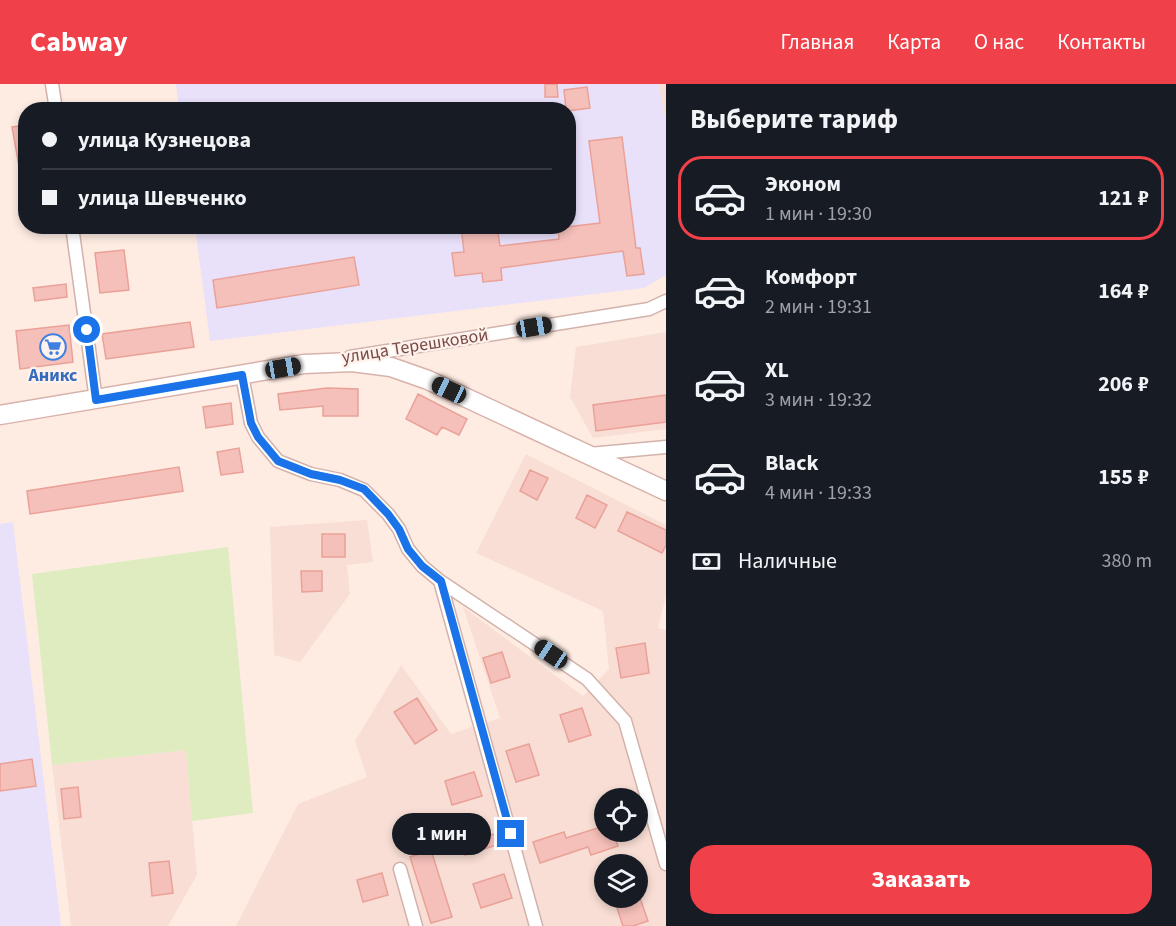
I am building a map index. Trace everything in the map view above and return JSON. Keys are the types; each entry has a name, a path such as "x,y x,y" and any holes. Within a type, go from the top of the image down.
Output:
{"main road":[{"name":"улица Терешковой","path":"0,415 304,364 352,362 391,368 428,380 666,491"}],"street":[{"path":"52,84 55,102"},
{"path":"73,234 96,400"},
{"name":"улица Терешковой","path":"304,364 649,309 666,301"},
{"path":"242,375 251,423 258,437 278,461 311,474 340,480 364,489 388,514 399,529 408,549 422,566 587,679 625,721 666,864"},
{"name":"улица Терешковой","path":"588,454 666,447"},
{"path":"441,581 536,926"},
{"path":"400,869 416,926"}],"shaded area":[{"path":"176,84 659,84 666,125 666,275 644,288 210,341 196,234 576,234 576,102 178,102"},
{"path":"659,84 666,84 666,125"},
{"path":"666,332 666,429 593,438 570,397 576,347"},
{"path":"526,454 666,525 666,596 658,628 666,630 666,926 236,926 298,804 367,777 355,741 401,665 451,734 500,718 463,607 583,696 609,669 603,611 476,553"},
{"path":"367,520 373,562 347,565 350,594 300,662 274,655 270,527"},
{"path":"13,522 61,926 0,926 0,524"},
{"path":"186,750 197,875 168,926 71,926 52,765"}],"green space":[{"path":"228,547 253,813 192,821 186,750 52,765 32,574"}],"building":[{"path":"545,84 557,84 558,97 545,97"},
{"path":"587,87 590,108 576,110 576,102 565,102 564,90"},
{"path":"18,126 18,161 12,127"},
{"path":"622,137 636,248 640,248 644,274 627,276 623,251 501,268 502,280 483,282 482,273 455,276 452,253 464,252 462,234 498,234 500,246 559,239 559,234 576,234 576,226 600,223 589,141"},
{"path":"124,250 129,290 100,293 95,253"},
{"path":"354,257 359,285 217,308 213,280"},
{"path":"66,284 67,297 35,301 33,288"},
{"path":"190,322 194,347 106,359 102,334"},
{"path":"69,325 73,362 20,369 16,331"},
{"path":"327,388 358,389 358,416 323,416 323,406 280,410 278,394"},
{"path":"418,394 467,419 459,435 442,427 437,435 406,419"},
{"path":"666,395 666,422 596,431 593,405"},
{"path":"231,403 233,424 206,428 203,407"},
{"path":"239,448 243,472 221,475 217,452"},
{"path":"179,467 183,491 30,514 27,491"},
{"path":"530,470 548,478 537,500 520,491"},
{"path":"587,495 607,505 595,528 576,518"},
{"path":"627,512 666,530 666,545 662,553 618,531"},
{"path":"322,534 345,534 345,557 322,557"},
{"path":"301,571 322,571 322,591 302,592"},
{"path":"645,643 649,673 621,678 616,648"},
{"path":"502,652 510,677 491,683 483,658"},
{"path":"417,698 437,730 415,744 394,712"},
{"path":"582,708 591,735 569,742 560,715"},
{"path":"529,744 539,775 516,782 506,751"},
{"path":"32,759 36,786 0,791 0,764"},
{"path":"474,772 482,796 452,805 445,781"},
{"path":"78,787 81,817 64,819 61,789"},
{"path":"594,829 594,842 617,842 618,846 591,855 588,847 540,863 533,842 564,832 566,838"},
{"path":"500,832 503,843 465,855 462,845"},
{"path":"431,850 452,917 431,923 410,857"},
{"path":"169,861 173,893 152,896 149,863"},
{"path":"382,873 388,895 363,902 357,880"},
{"path":"504,874 512,898 481,908 473,884"},
{"path":"617,908 643,908 648,921 633,926 623,926"}],"place":[{"name":"Аникс","path":"53,347"}],"route":[{"path":"87,330 96,400 242,375 251,423 258,437 278,461 311,474 340,480 364,489 388,514 399,529 408,549 422,566 441,581 511,834"}]}
